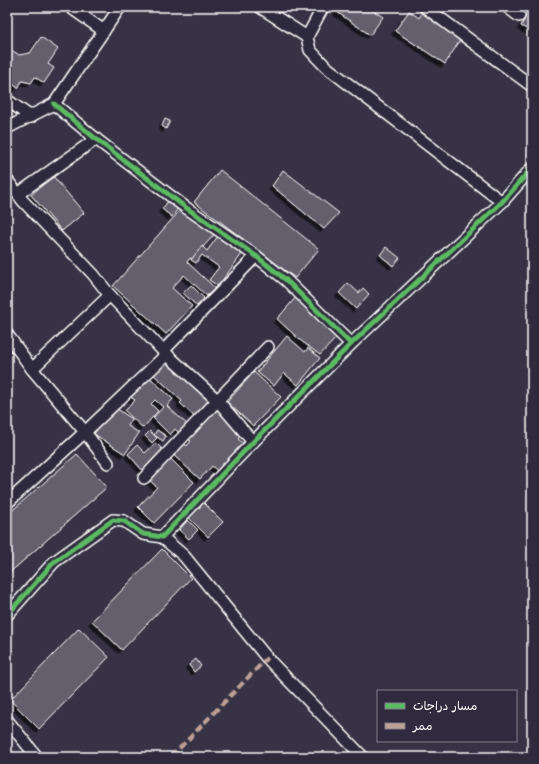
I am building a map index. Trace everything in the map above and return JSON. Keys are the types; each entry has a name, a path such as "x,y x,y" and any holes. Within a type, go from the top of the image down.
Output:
{"street":[{"path":"70,7 104,31"},
{"path":"7,128 54,104 120,7"},
{"path":"260,7 307,37"},
{"path":"323,7 307,37 310,50 324,66 502,202"},
{"path":"425,7 532,86"},
{"path":"507,7 519,16"},
{"path":"7,100 31,117"},
{"path":"54,104 96,139 185,207 256,256 286,280 351,344"},
{"path":"18,194 96,139"},
{"path":"162,537 253,442 351,344 502,202 532,168"},
{"path":"7,180 18,194 93,274 110,295 165,353 218,400 253,442"},
{"path":"7,503 85,432 165,353 256,256"},
{"path":"32,369 110,295"},
{"path":"7,334 32,369 85,432 108,463"},
{"path":"144,478 268,347"},
{"path":"7,615 54,562 113,520 124,521 143,534 162,537 184,556 267,658 362,757"},
{"path":"7,720 37,757"}],"building":[{"path":"340,7 368,7 383,17 370,35 337,12"},
{"path":"530,9 532,10 532,32 521,26"},
{"path":"409,11 419,18 422,13 461,39 445,64 395,31"},
{"path":"41,37 58,49 48,64 54,68 44,83 35,77 31,83 22,81 18,88 7,80 9,74 7,73 7,47 19,55 30,53"},
{"path":"165,119 170,121 166,129 162,126"},
{"path":"220,170 319,249 295,278 194,202"},
{"path":"283,170 339,213 324,229 272,186"},
{"path":"53,176 84,213 62,231 31,195"},
{"path":"169,200 179,207 172,217 162,209"},
{"path":"183,207 214,235 192,259 190,258 187,262 215,288 207,296 184,275 172,288 192,306 166,334 113,286"},
{"path":"218,236 242,254 218,286 209,280 219,267 202,255 196,263 191,260 202,246 207,251"},
{"path":"386,247 400,258 393,266 380,255"},
{"path":"348,283 359,293 363,288 369,294 356,309 339,293"},
{"path":"191,285 204,298 197,306 183,293"},
{"path":"297,296 339,332 336,338 320,355 300,340 277,319"},
{"path":"287,336 305,352 308,348 320,358 298,385 284,373 274,386 257,372"},
{"path":"164,358 214,402 198,420 180,403 182,401 151,372"},
{"path":"254,372 281,397 253,426 227,402"},
{"path":"148,376 173,399 167,406 190,427 181,435 175,429 170,435 153,418 163,407 155,400 151,404 158,411 143,428 125,411 135,400 129,396"},
{"path":"113,406 132,419 128,426 139,433 125,454 94,434"},
{"path":"214,407 244,433 238,439 245,445 219,473 212,466 200,479 170,452 180,441 187,446 191,441 188,439"},
{"path":"157,430 166,436 163,441 154,435"},
{"path":"150,431 157,438 152,443 145,436"},
{"path":"156,443 164,451 143,471 128,454 137,445 145,453"},
{"path":"77,454 107,487 7,575 7,515"},
{"path":"168,456 194,482 154,523 138,507 157,487 147,478"},
{"path":"202,501 223,522 208,537 187,516"},
{"path":"188,520 198,530 189,539 179,530"},
{"path":"162,549 191,578 122,650 92,621"},
{"path":"79,628 109,657 39,729 10,700"},
{"path":"196,659 201,666 194,672 189,665"}],"marked path":[{"path":"171,757 267,658"}],"cycle path":[{"path":"54,104 96,139 185,207 256,256 286,280 351,344"},
{"path":"7,615 54,562 113,520 124,521 143,534 162,537 253,442 351,344 502,202 532,168"}]}
